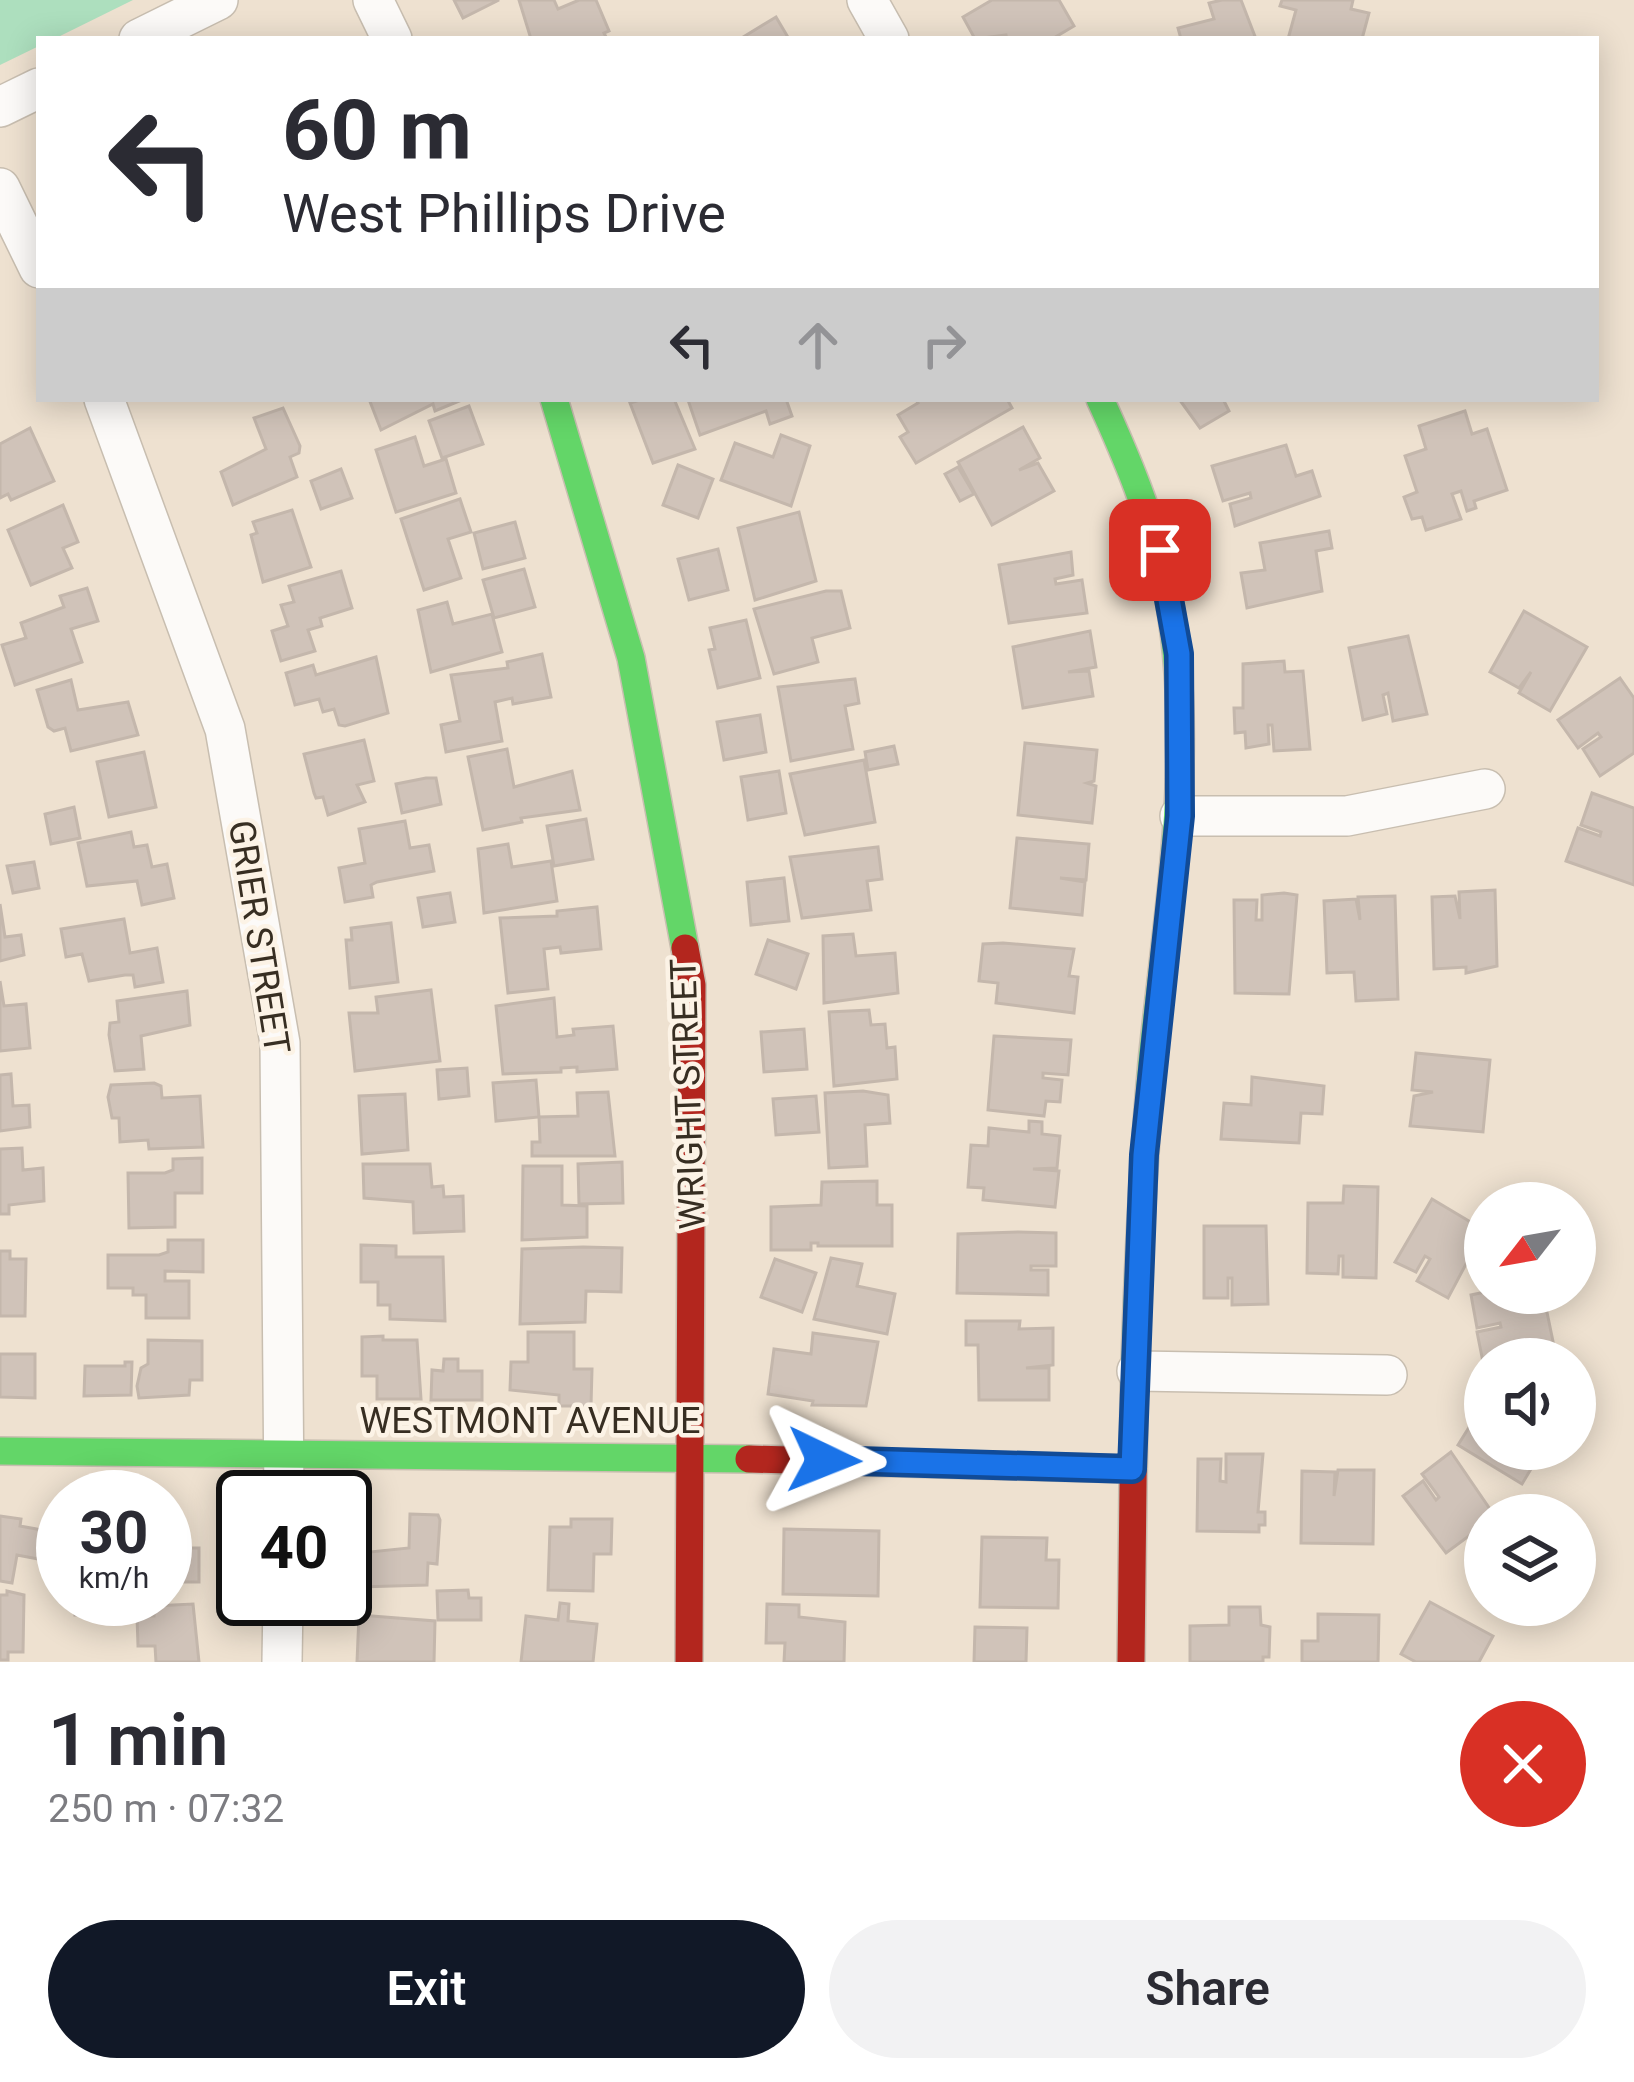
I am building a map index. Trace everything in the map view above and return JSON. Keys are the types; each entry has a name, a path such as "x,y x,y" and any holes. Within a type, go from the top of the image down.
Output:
{"street":[{"path":"145,36 218,0"},
{"path":"373,0 391,36"},
{"path":"867,0 887,36"},
{"path":"0,107 36,89"},
{"path":"0,188 36,262"},
{"name":"GRIER STREET","path":"105,402 225,729 280,1043 285,1470"},
{"name":"WRIGHT STREET","path":"555,402 632,658 692,985 689,1662"},
{"path":"1102,402 1128,448 1160,550 1179,654 1180,816 1144,1155 1132,1469 1131,1662"},
{"path":"1180,816 1347,816 1485,788"},
{"path":"1137,1371 1388,1375"},
{"name":"WESTMONT AVENUE","path":"0,1451 692,1457 1132,1469"},
{"path":"282,1662 283,1626"}],"green space":[{"path":"0,0 133,0 60,36 36,36 36,47 0,65"}],"building":[{"path":"454,0 499,0 463,18"},
{"path":"519,0 554,0 558,9 579,0 596,0 609,31 606,36 530,36"},
{"path":"992,0 1059,0 1074,26 1057,36 973,36 963,17"},
{"path":"1241,0 1255,36 1180,36 1178,28 1214,19 1209,3"},
{"path":"1282,0 1353,0 1351,9 1369,13 1363,36 1289,36 1296,10 1280,6"},
{"path":"776,17 787,36 745,36"},
{"path":"370,402 457,402 435,411 433,404 381,430"},
{"path":"675,402 695,449 653,463 630,403"},
{"path":"689,402 787,402 792,416 770,424 766,411 700,435"},
{"path":"1009,402 1012,408 916,463 900,437 908,432 898,415 918,403"},
{"path":"1181,402 1224,402 1229,411 1200,428"},
{"path":"469,406 483,444 442,458 429,421"},
{"path":"283,408 300,446 299,453 290,457 297,477 233,505 221,472 266,449 254,418"},
{"path":"1465,411 1472,434 1487,429 1507,490 1474,501 1476,508 1467,511 1461,491 1452,494 1461,519 1426,530 1422,517 1412,519 1404,497 1417,492 1405,456 1426,449 1419,426"},
{"path":"1023,427 1040,458 1019,470 1038,463 1054,491 992,525 958,462"},
{"path":"30,428 54,481 11,500 8,494 0,498 0,444"},
{"path":"781,435 810,446 791,506 721,480 735,443 773,457"},
{"path":"415,437 424,466 446,459 456,493 396,512 376,450"},
{"path":"1286,445 1296,476 1312,471 1320,496 1235,526 1230,504 1251,498 1250,493 1223,501 1212,466"},
{"path":"678,465 713,479 698,518 663,505"},
{"path":"958,467 974,494 960,501 945,474"},
{"path":"341,469 352,498 321,509 311,481"},
{"path":"460,499 471,532 448,539 461,578 424,590 401,519"},
{"path":"63,505 78,542 63,548 72,568 31,585 8,530"},
{"path":"292,510 311,567 263,582 251,535 257,533 253,522"},
{"path":"799,512 816,581 755,600 738,528"},
{"path":"515,522 525,558 483,569 474,533"},
{"path":"1329,531 1332,548 1316,551 1322,591 1247,608 1241,573 1265,570 1260,543"},
{"path":"718,549 728,590 689,600 678,559"},
{"path":"1071,552 1073,575 1055,579 1056,584 1082,580 1087,613 1009,623 999,565"},
{"path":"524,569 535,607 494,618 483,580"},
{"path":"341,571 352,608 320,618 322,626 308,630 315,651 281,661 272,631 288,626 281,605 294,602 289,586"},
{"path":"87,588 98,621 71,629 82,662 15,685 2,645 26,638 21,623 64,607 60,596"},
{"path":"841,591 850,628 812,638 818,662 774,674 754,609"},
{"path":"447,602 453,624 492,614 502,652 431,672 418,610"},
{"path":"1524,611 1587,647 1550,711 1519,693 1531,672 1519,688 1490,672"},
{"path":"746,620 760,678 718,688 709,650 715,649 710,628"},
{"path":"1090,631 1096,667 1068,672 1089,671 1093,696 1023,708 1013,647"},
{"path":"1408,636 1427,714 1393,721 1388,693 1383,695 1387,714 1363,720 1349,648"},
{"path":"542,654 551,697 495,702 502,741 446,752 441,725 460,721 451,675 508,668 507,662"},
{"path":"376,657 388,713 345,726 339,725 334,709 323,712 319,699 295,705 286,673 313,665 316,675"},
{"path":"1284,661 1285,672 1303,671 1310,749 1274,751 1272,725 1268,725 1269,744 1246,748 1245,732 1235,733 1234,708 1243,708 1243,664"},
{"path":"1620,678 1634,698 1634,753 1600,776 1583,749 1601,737 1598,733 1578,748 1558,720"},
{"path":"855,679 859,703 845,706 853,749 791,761 778,687"},
{"path":"71,680 78,710 128,702 138,735 71,751 65,728 54,731 48,727 37,690"},
{"path":"760,715 766,752 724,760 717,722"},
{"path":"364,740 374,781 357,785 365,802 328,815 323,797 316,798 314,793 304,754"},
{"path":"1025,743 1097,750 1094,781 1087,783 1096,786 1092,823 1018,815"},
{"path":"894,746 898,764 868,770 865,752"},
{"path":"507,749 514,787 572,771 580,810 521,818 522,822 483,830 468,757"},
{"path":"144,752 156,807 109,817 97,762"},
{"path":"864,760 875,822 805,835 790,774"},
{"path":"779,771 786,813 748,820 741,777"},
{"path":"436,778 441,804 402,813 396,784"},
{"path":"1592,793 1634,808 1634,885 1566,861 1578,828 1600,836 1601,832 1581,825"},
{"path":"74,807 80,838 51,844 45,814"},
{"path":"586,819 593,859 554,866 547,826"},
{"path":"405,821 410,848 429,845 434,871 377,882 371,885 373,897 345,902 339,868 365,863 359,829"},
{"path":"131,832 134,847 147,845 152,867 167,864 174,898 142,905 137,881 87,886 78,843"},
{"path":"1017,838 1089,844 1086,880 1060,878 1085,882 1082,915 1010,908"},
{"path":"508,844 512,867 551,861 557,901 484,913 478,849"},
{"path":"878,847 882,879 867,881 871,910 802,918 790,857"},
{"path":"34,862 39,888 13,893 7,866"},
{"path":"784,878 789,921 751,925 747,882"},
{"path":"1495,890 1497,966 1466,973 1466,967 1434,969 1432,897 1455,896 1460,919 1459,892"},
{"path":"450,893 455,922 423,927 418,898"},
{"path":"1262,895 1297,895 1289,994 1235,993 1234,900 1257,900 1256,920 1262,920"},
{"path":"1395,896 1398,999 1356,1001 1354,972 1327,973 1324,901 1356,899 1360,920 1358,897"},
{"path":"0,904 5,937 21,935 24,955 0,961"},
{"path":"597,907 601,949 561,953 560,947 544,949 548,989 508,993 500,918 557,916 557,911"},
{"path":"124,919 130,953 157,948 163,982 135,987 133,975 89,981 82,954 66,957 61,929"},
{"path":"391,923 398,982 350,988 346,940 352,940 351,928"},
{"path":"853,934 856,956 895,953 898,993 824,1003 823,936"},
{"path":"768,940 808,954 796,989 756,974"},
{"path":"983,944 1074,949 1069,976 1078,977 1074,1013 996,1003 998,983 979,981"},
{"path":"0,981 4,1006 26,1004 30,1048 0,1051"},
{"path":"431,990 440,1061 355,1071 349,1013 378,1013 376,997"},
{"path":"187,991 190,1025 141,1036 144,1069 115,1071 109,1035 110,1023 119,1022 117,1001"},
{"path":"554,998 557,1037 574,1035 573,1029 613,1026 617,1069 577,1072 577,1067 503,1074 496,1006"},
{"path":"869,1010 871,1025 885,1024 887,1048 895,1047 897,1079 834,1086 829,1012"},
{"path":"804,1029 807,1069 764,1072 761,1032"},
{"path":"994,1036 1071,1040 1068,1075 1043,1073 1043,1078 1062,1080 1060,1102 1046,1101 1044,1116 988,1110"},
{"path":"1416,1053 1490,1060 1483,1132 1410,1126 1414,1096 1433,1092 1412,1090"},
{"path":"467,1068 469,1096 439,1099 437,1070"},
{"path":"11,1074 13,1106 29,1105 30,1127 0,1131 0,1075"},
{"path":"1252,1077 1324,1086 1322,1114 1301,1113 1299,1143 1221,1139 1224,1103 1251,1105"},
{"path":"536,1080 539,1117 496,1121 493,1083"},
{"path":"111,1085 161,1086 162,1098 200,1096 203,1147 149,1149 148,1140 120,1142 119,1118 112,1118 108,1097"},
{"path":"608,1092 615,1156 532,1156 532,1142 540,1142 539,1117 578,1116 577,1093"},
{"path":"825,1093 888,1095 890,1123 865,1125 867,1166 829,1168"},
{"path":"405,1094 408,1150 362,1154 359,1096"},
{"path":"816,1096 819,1132 776,1135 773,1099"},
{"path":"1029,1121 1042,1122 1042,1134 1060,1136 1057,1168 1033,1169 1059,1171 1055,1207 983,1200 984,1188 968,1187 971,1145 988,1146 989,1128 1029,1132"},
{"path":"22,1148 23,1170 43,1168 44,1201 9,1205 9,1214 0,1214 0,1149"},
{"path":"202,1158 202,1193 175,1193 175,1227 129,1228 128,1173 165,1173 173,1170 173,1159"},
{"path":"622,1162 623,1203 579,1204 578,1164"},
{"path":"363,1164 430,1164 432,1187 443,1186 444,1197 463,1196 464,1231 414,1233 413,1202 364,1198"},
{"path":"523,1166 562,1166 562,1205 587,1206 587,1237 522,1240"},
{"path":"877,1181 877,1205 892,1205 892,1246 811,1243 811,1250 771,1250 771,1207 821,1205 822,1182"},
{"path":"1344,1186 1378,1187 1376,1278 1343,1277 1343,1256 1339,1256 1338,1274 1307,1273 1308,1203 1343,1203"},
{"path":"1432,1199 1464,1218 1464,1268 1448,1298 1417,1281 1430,1259 1425,1256 1416,1272 1395,1262"},
{"path":"1204,1226 1266,1226 1268,1304 1232,1305 1232,1278 1228,1278 1228,1298 1204,1298"},
{"path":"1056,1233 1056,1266 1031,1266 1031,1270 1048,1270 1048,1295 957,1293 958,1234"},
{"path":"168,1240 203,1240 203,1272 165,1271 165,1281 189,1281 189,1318 146,1318 146,1295 133,1295 133,1288 108,1288 108,1255 159,1255 168,1252"},
{"path":"361,1245 396,1246 396,1257 443,1257 445,1321 390,1319 390,1305 378,1305 378,1282 361,1282"},
{"path":"622,1248 621,1292 586,1291 585,1322 520,1324 522,1249"},
{"path":"0,1251 10,1251 10,1259 26,1259 25,1316 0,1316"},
{"path":"831,1258 862,1264 857,1286 895,1294 887,1334 814,1319"},
{"path":"775,1259 816,1273 802,1312 761,1297"},
{"path":"1474,1314 1547,1314 1552,1338 1478,1338 1477,1332 1501,1327 1500,1323 1477,1328"},
{"path":"966,1321 1020,1321 1019,1329 1053,1328 1053,1365 1026,1368 1049,1368 1049,1400 979,1400 978,1345 966,1345"},
{"path":"528,1332 574,1332 574,1369 592,1369 591,1406 559,1406 559,1395 510,1390 511,1362 528,1362"},
{"path":"813,1333 878,1342 866,1406 812,1405 813,1401 768,1394 774,1349 811,1354"},
{"path":"383,1336 383,1340 417,1340 421,1399 377,1399 377,1376 362,1376 362,1337"},
{"path":"148,1340 202,1341 202,1380 190,1380 189,1395 139,1398 137,1386 141,1368 148,1364"},
{"path":"0,1354 35,1354 35,1398 0,1397"},
{"path":"444,1359 458,1359 458,1371 482,1371 482,1400 431,1400 432,1370 443,1371"},
{"path":"132,1362 131,1395 84,1396 85,1366 125,1366"},
{"path":"1451,1452 1480,1494 1464,1494 1464,1540 1446,1553 1403,1496 1423,1481 1436,1500 1439,1497 1422,1474"},
{"path":"1226,1454 1263,1454 1258,1512 1265,1512 1265,1525 1259,1525 1259,1532 1197,1531 1198,1459 1221,1459 1220,1481 1226,1482"},
{"path":"1338,1470 1374,1470 1373,1544 1301,1543 1302,1471 1335,1472 1334,1496"},
{"path":"1499,1470 1530,1470 1522,1484"},
{"path":"410,1514 438,1515 437,1564 428,1563 427,1585 372,1587 372,1552 409,1548"},
{"path":"0,1516 21,1519 20,1526 36,1529 36,1559 17,1555 12,1583 0,1581"},
{"path":"571,1519 612,1519 611,1554 594,1554 593,1591 548,1590 550,1527 571,1527"},
{"path":"784,1529 879,1531 878,1596 783,1594"},
{"path":"982,1537 1047,1538 1046,1560 1059,1560 1058,1608 980,1607"},
{"path":"192,1548 199,1548 199,1582 192,1582"},
{"path":"468,1590 469,1598 481,1598 481,1620 438,1620 437,1591"},
{"path":"7,1591 24,1595 23,1652 8,1652 8,1660 0,1660 0,1595"},
{"path":"1430,1602 1464,1620 1464,1626 1493,1636 1479,1662 1416,1662 1401,1654"},
{"path":"560,1603 569,1604 568,1621 597,1624 593,1662 521,1662 526,1616 558,1620"},
{"path":"192,1604 199,1662 156,1662 155,1646 138,1646 137,1626 192,1626"},
{"path":"767,1604 799,1605 799,1617 845,1622 844,1662 784,1662 785,1643 766,1643"},
{"path":"1229,1607 1260,1607 1261,1625 1270,1627 1269,1657 1263,1657 1263,1662 1190,1662 1190,1626 1229,1625"},
{"path":"1318,1614 1379,1615 1378,1662 1302,1662 1302,1641 1318,1641"},
{"path":"372,1616 435,1621 434,1662 357,1662 359,1626 372,1626"},
{"path":"975,1627 1027,1628 1026,1662 974,1662"}],"traffic: fast":[{"path":"555,402 631,658 685,948"},
{"path":"1101,402 1159,555 1175,639 1180,699 1177,820 1148,1104 1134,1399"},
{"path":"0,1451 749,1459"}],"traffic: jam":[{"path":"685,948 692,985 689,1662"},
{"path":"1131,1662 1134,1399"},
{"path":"749,1459 1132,1469"}],"route":[{"path":"824,1460 1132,1469 1144,1155 1180,816 1179,654 1160,550"}]}
